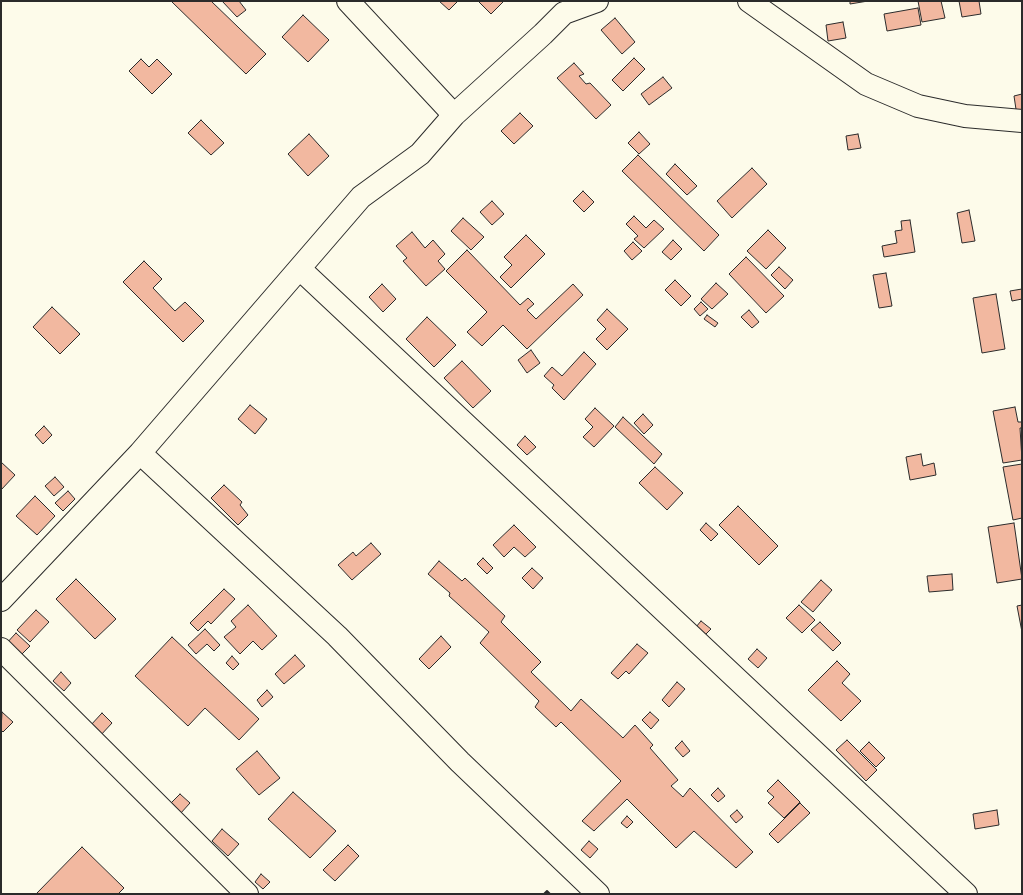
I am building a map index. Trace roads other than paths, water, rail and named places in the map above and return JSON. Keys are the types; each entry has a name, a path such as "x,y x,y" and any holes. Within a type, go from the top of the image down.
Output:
{"street":[{"path":"348,1 454,115"},
{"path":"1,600 140,453 361,197 420,154 454,115 564,13 597,1"},
{"path":"749,1 866,84 918,106 965,116 1022,121"},
{"path":"300,269 966,894"},
{"path":"140,453 337,636 460,762 598,894"},
{"path":"1,650 247,894"}]}
